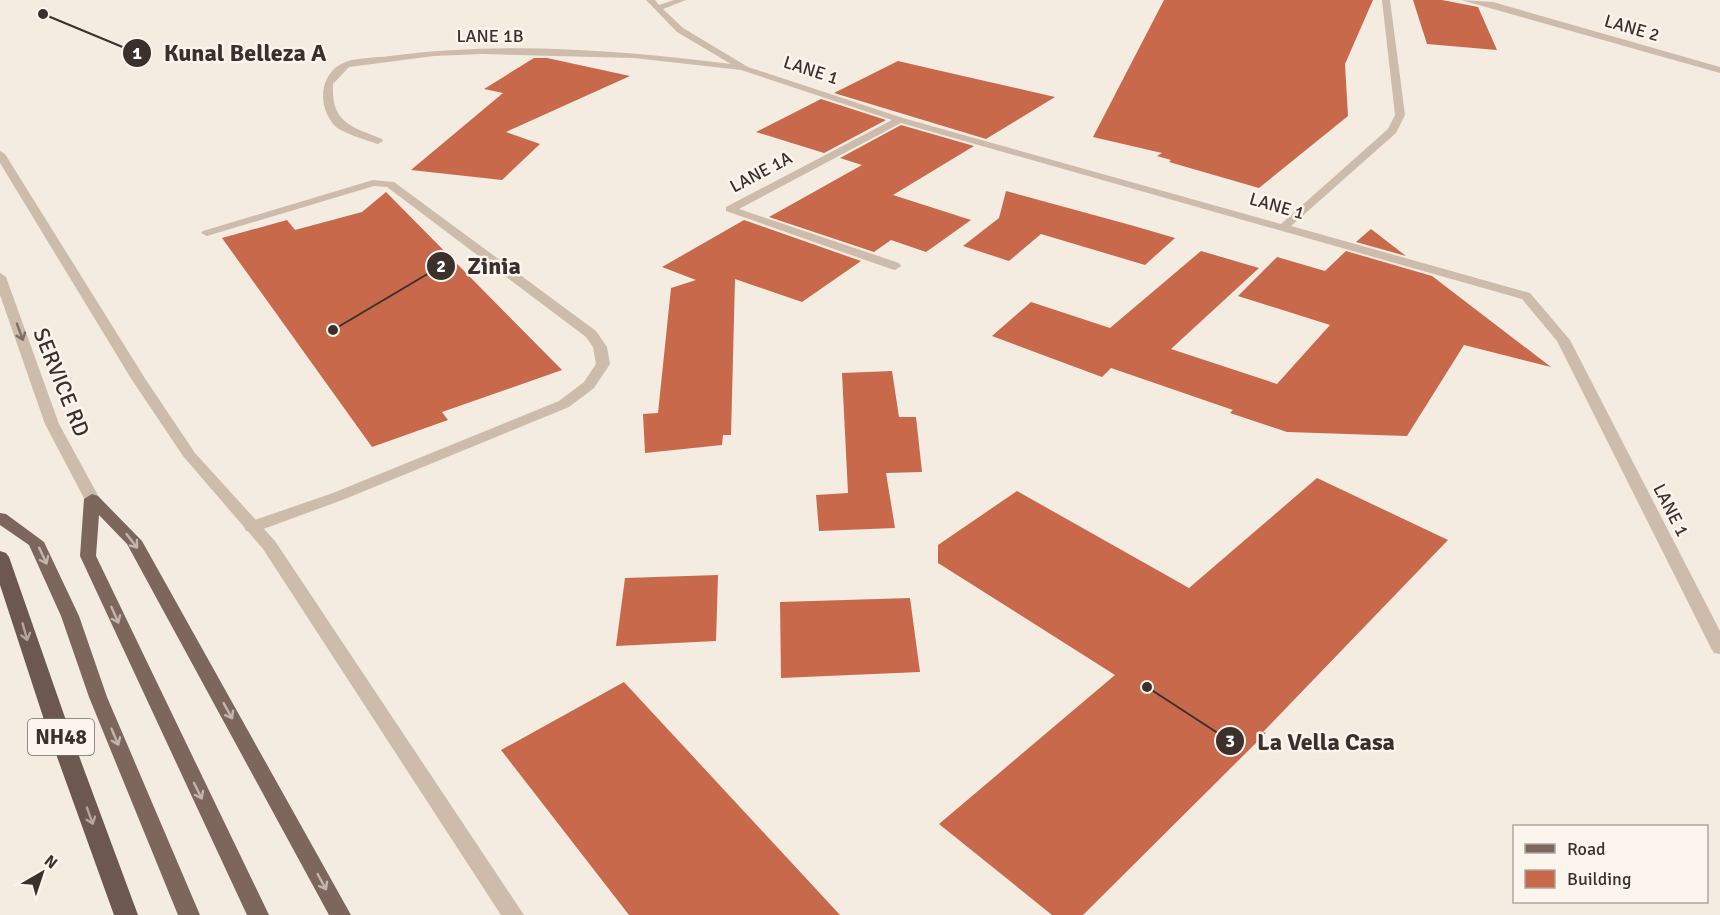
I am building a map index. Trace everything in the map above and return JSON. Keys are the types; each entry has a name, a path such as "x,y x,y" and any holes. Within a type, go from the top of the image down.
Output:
{"highway":[{"name":"NH48","path":"0,557 32,655 126,915"}],"main road":[{"path":"92,499 88,556 258,915"},
{"path":"92,499 134,541 340,915"},
{"path":"0,518 36,542 70,616 98,697 189,915"}],"street":[{"name":"LANE 1","path":"650,0 680,30 745,69 900,120 1526,296 1563,340 1720,648"},
{"path":"658,8 682,0"},
{"path":"1283,228 1392,131 1400,115 1386,0"},
{"name":"LANE 2","path":"1465,0 1490,4 1720,70"},
{"name":"LANE 1B","path":"378,141 340,125 327,102 328,84 339,69 346,65 405,56 483,51 634,55 745,69"},
{"name":"LANE 1A","path":"895,266 730,209 900,120"},
{"path":"0,154 133,370 190,456 269,545 513,915"},
{"path":"207,233 374,183 390,184 591,334 600,347 603,364 589,385 564,404 339,496 252,527"},
{"name":"SERVICE RD","path":"0,277 52,424 92,499"}],"building":[{"path":"1164,0 1373,0 1345,64 1348,116 1259,188 1169,162 1171,160 1157,156 1162,153 1093,137"},
{"path":"1413,0 1442,0 1478,7 1497,50 1427,44"},
{"path":"534,58 547,58 630,76 506,132 540,144 502,180 411,170 503,93 484,89"},
{"path":"898,61 1055,97 986,139 834,93"},
{"path":"821,99 886,120 824,153 756,132"},
{"path":"901,125 974,146 893,195 971,220 926,252 891,240 874,252 769,217 862,165 840,158"},
{"path":"1006,191 1175,238 1145,265 1041,234 1009,261 963,246 999,218"},
{"path":"386,192 562,370 442,412 448,420 372,447 222,238 287,220 295,230 362,212"},
{"path":"744,220 861,261 802,302 735,279 731,435 723,435 722,445 645,453 643,414 658,413 671,288 696,280 662,267"},
{"path":"1371,229 1406,256 1356,242"},
{"path":"1201,251 1259,268 1171,349 1277,384 1330,325 1238,296 1277,257 1325,271 1346,251 1432,276 1551,367 1464,345 1407,436 1287,432 1230,413 1233,410 1111,368 1102,377 992,336 1031,302 1110,328"},
{"path":"892,371 899,417 916,417 922,472 886,473 895,528 819,531 816,495 848,493 842,373"},
{"path":"1317,478 1448,540 1263,732 1266,733 1083,915 1052,915 939,824 1115,675 938,563 938,545 1017,491 1189,588"},
{"path":"718,575 716,641 616,646 625,578"},
{"path":"910,598 920,672 781,678 780,602"},
{"path":"624,682 840,915 629,915 501,750"}],"place":[{"name":"Kunal Belleza A","path":"43,14"},
{"name":"Zinia","path":"333,330"},
{"name":"La Vella Casa","path":"1147,687"}]}
